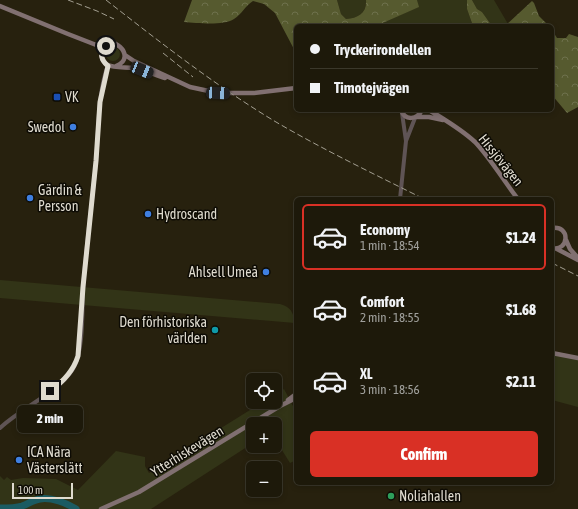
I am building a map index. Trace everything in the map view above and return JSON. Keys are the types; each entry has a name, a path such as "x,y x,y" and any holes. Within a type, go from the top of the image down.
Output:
{"main road":[{"path":"0,6 104,48"},
{"path":"176,81 142,70 108,66 103,61 102,57 104,48 110,44 116,44 122,48 125,55 134,61 190,87 218,93 254,93 294,88"},
{"path":"116,66 121,63 125,55"},
{"name":"Hissjövägen","path":"402,112 408,118 429,117 447,121"},
{"path":"416,117 420,112"},
{"name":"Hissjövägen","path":"433,112 475,143 517,197"},
{"path":"554,228 563,231 570,249 578,259"},
{"path":"554,248 563,245 566,240"},
{"path":"554,248 578,259"},
{"path":"554,353 578,358"},
{"name":"Ytterhiskevägen","path":"282,404 294,396"},
{"name":"Ytterhiskevägen","path":"282,405 294,399"},
{"name":"Ytterhiskevägen","path":"104,508 140,492 275,409"}],"street":[{"path":"0,428 13,417 58,386 70,374 76,364 80,344 83,287 96,161 100,102 108,66"},
{"path":"400,197 406,141 401,112"},
{"path":"406,141 416,117"}],"green space":[{"path":"192,0 337,0 341,14 346,19 361,14 365,8 366,0 417,0 419,7 381,24 294,24 294,49 275,13 264,4 253,1 237,17 224,23 210,24 184,22"},
{"path":"337,0 366,0 366,5 361,14 346,19 341,14"},
{"path":"417,0 467,0 467,9 472,24 380,24 418,7"},
{"path":"467,0 472,0 477,9 482,12 491,24 472,24 467,9"},
{"path":"472,0 494,0 508,24 491,24 482,12 477,9"},
{"path":"532,1 539,16 547,24 507,24"},
{"path":"554,33 557,38 566,38 569,34 578,37 578,107 567,113 554,97"},
{"path":"110,47 116,47 120,51 120,57 116,61 110,61 106,57 106,51"},
{"path":"0,280 280,304 291,310 294,323 0,298"},
{"path":"554,353 578,358 578,407 554,401"},
{"path":"284,389 294,408 294,461 290,463 282,450 282,417 246,417 246,448 151,509 0,509 0,476 4,480 7,477 11,480 23,478 56,479 78,490 116,451 145,457 145,466 149,473 252,409 282,409 282,390"}],"waterway":[{"path":"0,508 19,507 35,500 49,499 59,501 76,509"}],"railway":[{"path":"68,0 114,19"},
{"path":"106,0 189,64 276,122 349,162 420,197"},
{"path":"163,53 193,77"},
{"path":"554,264 578,276"}],"place":[{"name":"VK","path":"57,97"},
{"name":"Swedol","path":"73,127"},
{"name":"Gärdin & Persson","path":"30,198"},
{"name":"Hydroscand","path":"148,214"},
{"name":"Ahlsell Umeå","path":"266,272"},
{"name":"Den förhistoriska världen","path":"215,330"},
{"name":"ICA Nära Västerslätt","path":"19,460"},
{"name":"Noliahallen","path":"391,496"}],"route":[{"path":"50,391 58,386 70,374 76,364 78,356 100,102 108,66 103,61 101,54 106,46"}]}
